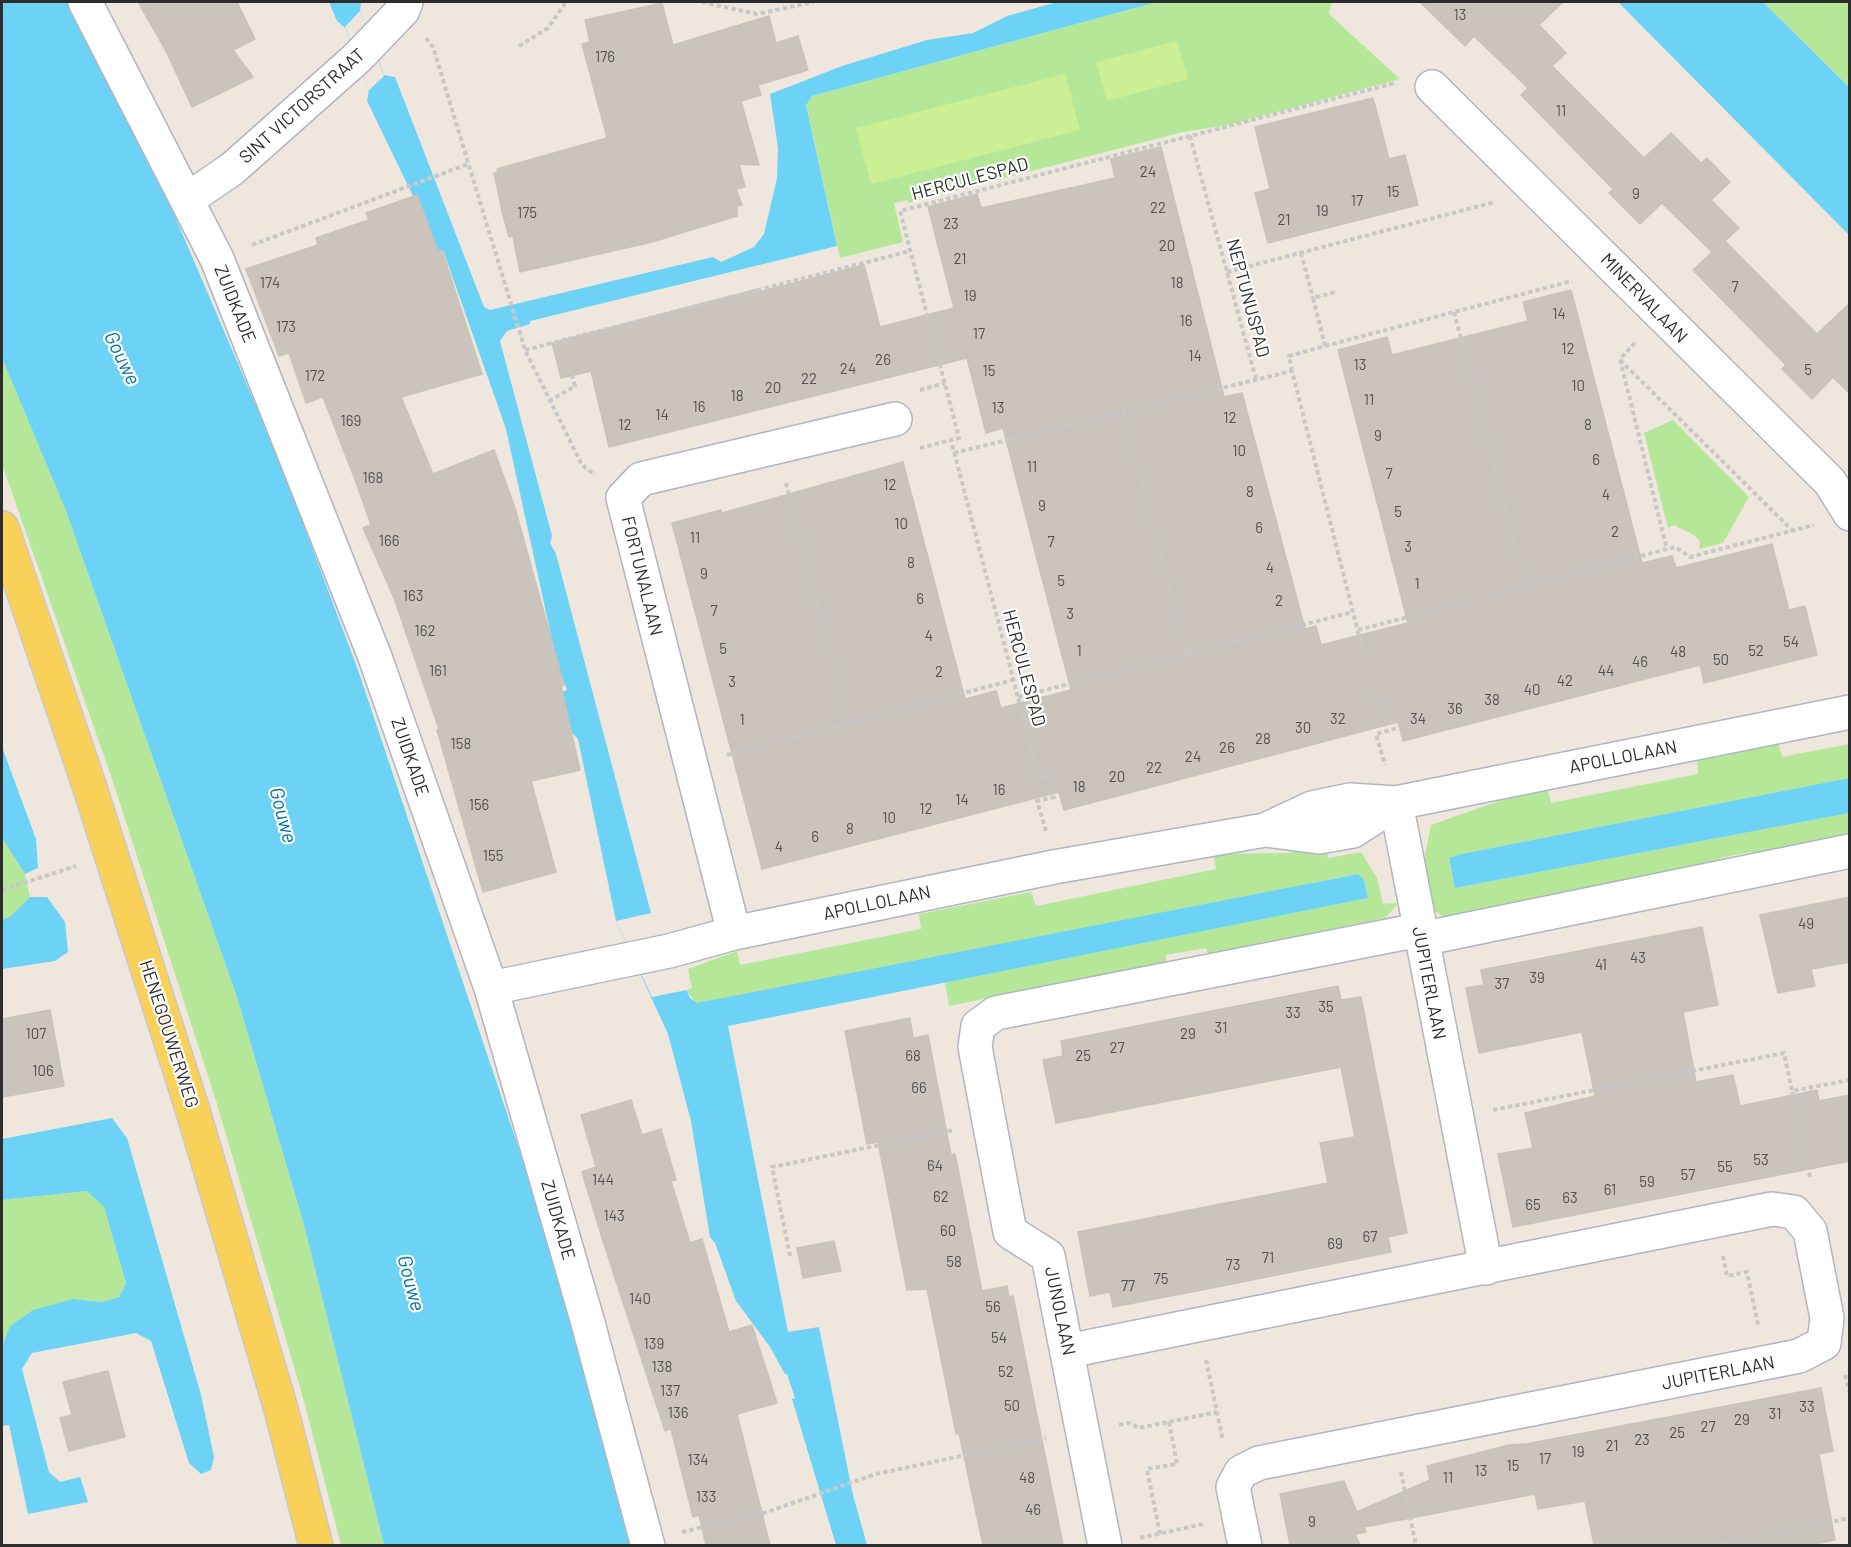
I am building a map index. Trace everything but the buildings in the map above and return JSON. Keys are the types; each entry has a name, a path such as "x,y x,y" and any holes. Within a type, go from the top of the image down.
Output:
{"main road":[{"name":"HENEGOUWERWEG","path":"2,528 197,1122 281,1409 316,1545"}],"street":[{"name":"ZUIDKADE","path":"85,2 217,259 375,657 491,988 585,1312 648,1543"},
{"name":"SINT VICTORSTRAAT","path":"188,199 232,169 364,50 405,6"},
{"name":"MINERVALAAN","path":"1432,87 1539,190 1660,315 1830,482 1850,514"},
{"name":"FORTUNALAAN","path":"734,933 623,498 641,479 896,419"},
{"name":"APOLLOLAAN","path":"491,988 669,951 734,933 1054,867 1265,830 1312,808 1342,801 1396,803 1850,712"},
{"name":"JUPITERLAAN","path":"1396,803 1486,1268"},
{"path":"1420,935 1850,852"},
{"name":"JUNOLAAN","path":"1105,1545 1048,1256 1010,1232 975,1047 978,1026 996,1013 1420,935"},
{"path":"1068,1351 1772,1209 1794,1212"},
{"name":"JUPITERLAAN","path":"1241,1472 1260,1463 1799,1356 1824,1343 1827,1318 1810,1231 1794,1212"},
{"path":"1241,1472 1233,1487 1242,1531"}],"path":[{"path":"519,46 548,28 567,2"},
{"path":"702,2 758,14 814,2"},
{"path":"405,6 433,47 525,350 582,465 623,498"},
{"path":"1190,136 1428,74 1432,87"},
{"name":"HERCULESPAD","path":"1054,867 1037,801 1054,797 1047,775 1039,778 1013,680 951,441 960,438 900,211 1190,136"},
{"name":"NEPTUNUSPAD","path":"1190,136 1256,379 1292,371 1376,703 1386,701 1394,729 1376,734 1385,767 1374,770"},
{"path":"217,259 468,165"},
{"path":"1227,272 1539,190"},
{"path":"525,350 910,251"},
{"path":"1301,253 1325,346"},
{"path":"1292,371 1289,356 1617,270"},
{"path":"1313,298 1336,292"},
{"path":"1454,312 1526,586"},
{"path":"1620,359 1660,315"},
{"path":"1620,359 1793,531"},
{"path":"1620,359 1667,550"},
{"path":"549,401 575,386 572,376"},
{"path":"954,453 1256,379"},
{"path":"1123,411 1187,654"},
{"path":"777,446 849,723"},
{"path":"1358,630 1675,547 1690,557 1816,525"},
{"path":"1018,698 1353,612"},
{"path":"690,765 1013,680"},
{"path":"2,890 111,855"},
{"path":"1456,1117 1784,1053 1811,1185 1794,1212"},
{"path":"1792,1091 1850,1080"},
{"path":"790,1256 772,1167 990,1123"},
{"path":"1716,1221 1727,1276 1747,1272 1766,1364"},
{"path":"1199,1325 1226,1454 1241,1472"},
{"path":"1160,1534 1147,1469 1177,1464 1168,1422"},
{"path":"1393,1436 1416,1545"},
{"path":"648,1543 767,1512 876,1474"},
{"path":"1709,1545 1850,1518"},
{"path":"1105,1545 1160,1534 1242,1531"}],"green space":[{"path":"1157,2 1332,2 1329,14 1400,79 1228,125 1183,132 908,203 907,200 894,203 903,242 840,258 806,104 812,96"},
{"path":"1763,2 1849,2 1849,87"},
{"path":"1177,41 1188,79 1107,101 1096,62"},
{"path":"1065,74 1080,130 871,184 856,128"},
{"path":"2,358 66,511 237,997 304,1225 384,1545 341,1545 304,1401 217,1104 112,779 2,464"},
{"path":"1673,420 1749,497 1723,543 1699,549 1700,541 1694,535 1674,525 1668,528 1644,433"},
{"path":"1778,743 1782,757 1849,744 1849,778 1461,854 1449,859 1455,888 1849,813 1849,840 1753,859 1751,852 1719,858 1720,865 1449,919 1432,910 1423,865 1431,825 1519,794 1547,788 1551,803 1698,774 1697,758"},
{"path":"2,838 25,874 30,897 11,916 2,920"},
{"path":"1326,846 1328,858 1361,852 1377,878 1383,904 1396,903 1397,905 1385,918 1208,954 1206,948 1166,955 1166,962 949,1006 945,982 1368,898 1364,880 1357,874 697,1004 687,990 692,988 688,969 737,951 740,965 921,929 919,914 1031,892 1036,906 1216,869 1214,857 1216,854 1288,853"},
{"path":"87,1191 104,1206 126,1283 119,1297 102,1302 73,1299 10,1326 2,1346 2,1200"}],"water":[{"name":"Gouwe","path":"2,2 74,2 158,177 278,457 358,670 526,1170 585,1358 635,1545 384,1545 304,1225 237,997 66,511 2,358"},
{"path":"329,2 361,2 360,11 384,75 395,77 484,307 490,310 713,257 721,262 754,247 764,234 777,178 778,148 770,94 842,66 927,40 973,33 1007,16 1057,2 1157,2 812,96 806,105 837,246 530,321 530,324 507,331 500,341 552,536 550,543 556,554 651,913 690,998 697,1003 1358,874 1364,880 1368,898 728,1026 788,1332 819,1327 853,1495 867,1545 836,1545 792,1399 795,1398 787,1374 736,1301 715,1243 710,1237 691,1121 668,1034 616,921 578,739 569,730 560,693 567,690 557,663 506,429 443,250 438,251 417,195 413,196 367,101 369,90 357,58 345,28 337,21"},
{"path":"1618,2 1763,2 1849,87 1849,235"},
{"path":"2,747 36,839 38,868 25,874 2,838"},
{"path":"1849,778 1849,813 1455,888 1449,858 1461,854"},
{"path":"30,897 47,897 65,922 68,952 55,961 2,969 2,920 11,916"},
{"path":"112,1118 127,1138 201,1395 214,1457 211,1470 201,1474 189,1463 151,1341 136,1333 32,1353 22,1369 49,1472 60,1482 80,1477 88,1502 28,1514 9,1425 2,1426 2,1346 10,1326 33,1310 73,1299 102,1302 119,1297 126,1283 104,1207 87,1191 2,1200 2,1139"}],"pier":[{"path":"360,11 384,76 369,90 345,27"},
{"path":"651,913 687,990 652,997 616,921"}]}
